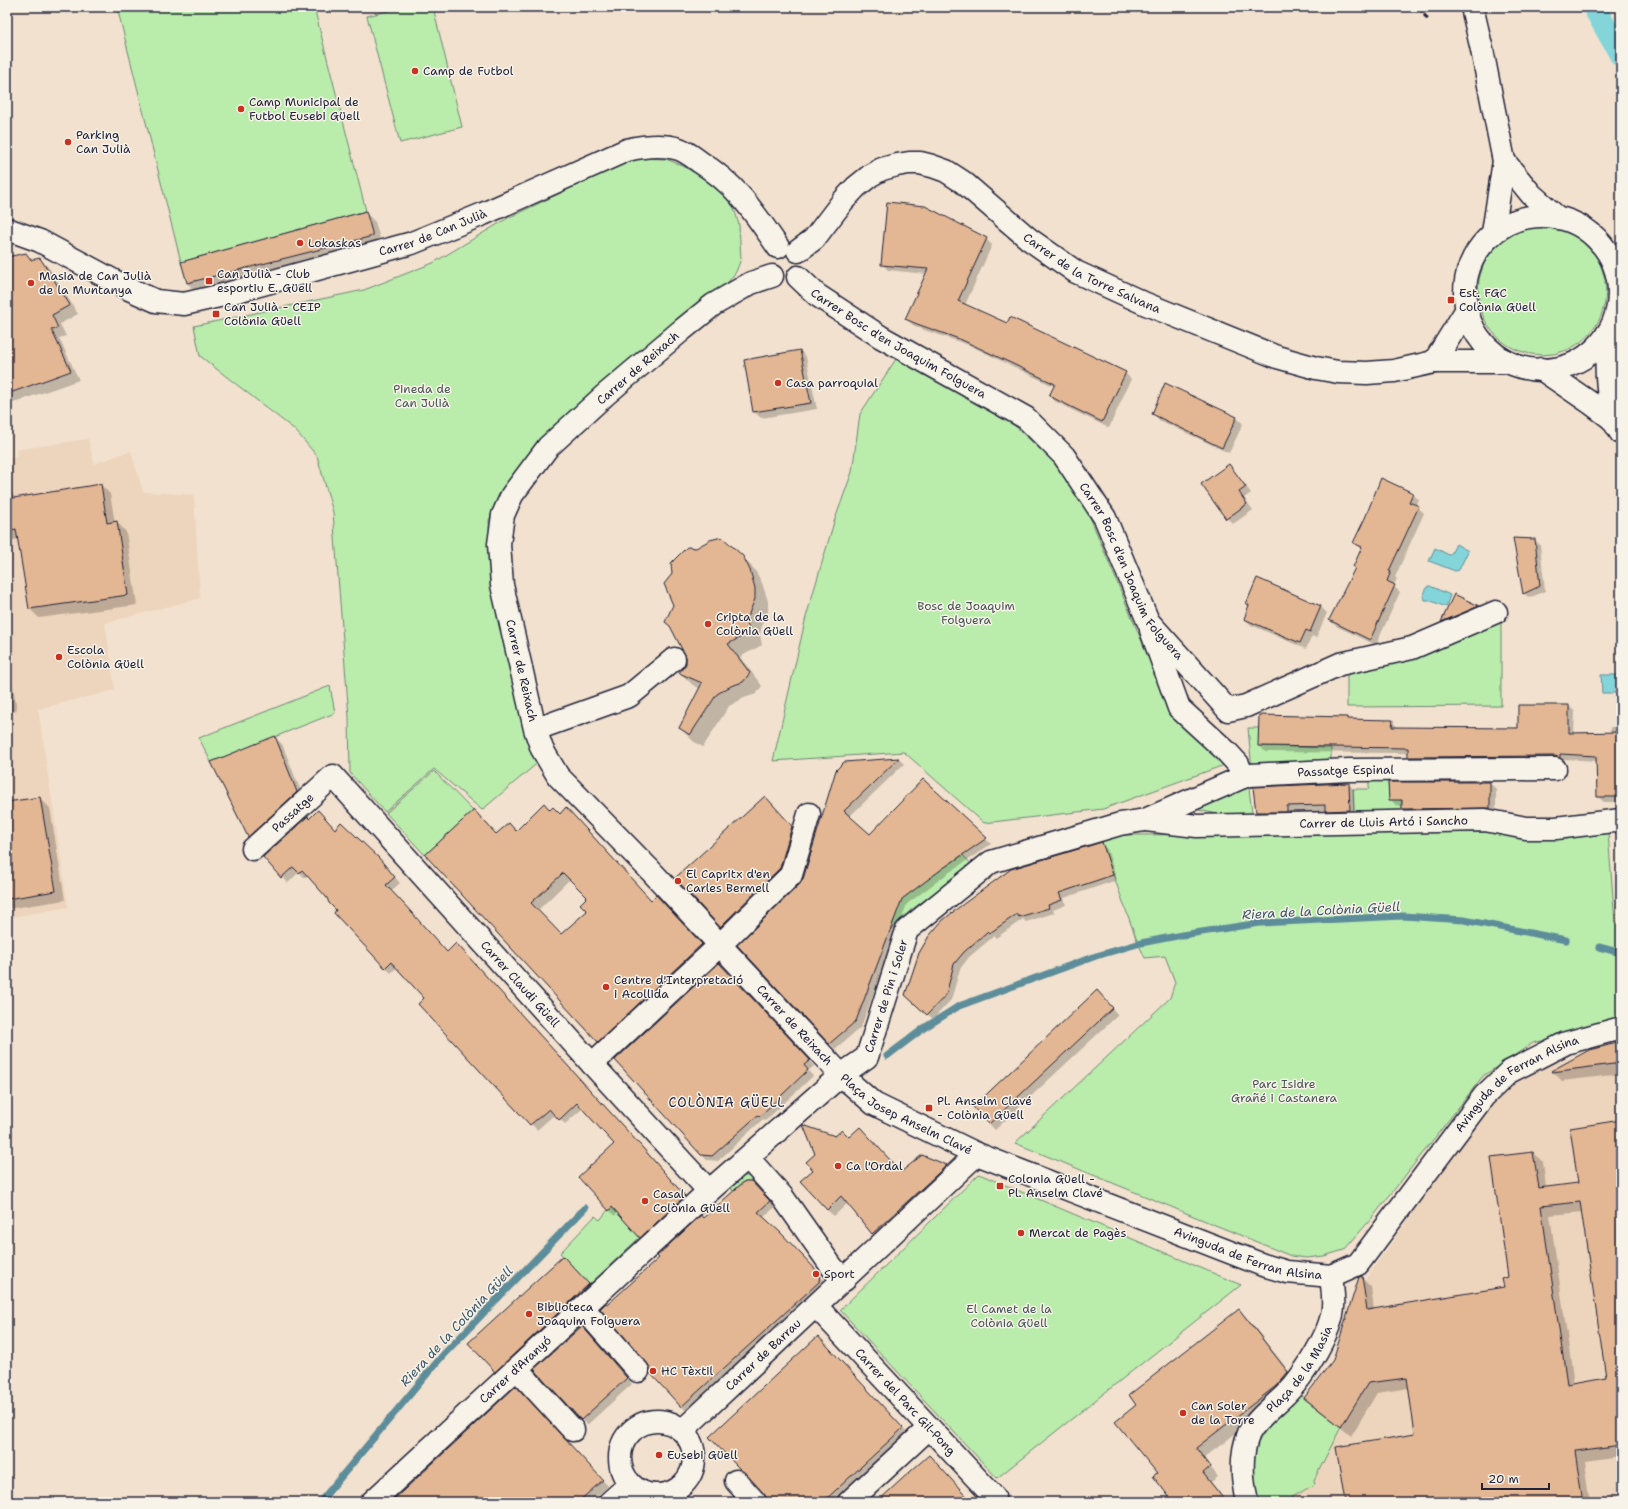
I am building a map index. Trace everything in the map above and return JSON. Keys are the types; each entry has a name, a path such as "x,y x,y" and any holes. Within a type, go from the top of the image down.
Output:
{"street":[{"path":"1472,7 1504,161 1492,233"},
{"name":"Carrer de Can Julià","path":"7,229 40,241 129,289 156,301 184,304 227,294 412,243 483,214 628,150 652,146 679,149 713,170 734,188 788,249"},
{"path":"1504,161 1531,194 1558,218"},
{"name":"Carrer de la Torre Salvana","path":"788,249 814,239 843,201 856,187 871,175 882,169 896,165 909,163 920,164 946,171 963,182 1029,239 1076,272 1146,304 1267,354 1316,368 1353,373 1394,371 1434,362 1506,362"},
{"path":"1547,216 1558,218 1581,226 1597,237 1606,249 1614,263 1618,276 1619,293 1617,310 1613,324 1607,334 1586,356 1558,368 1523,368 1506,362 1495,354 1477,336 1470,324 1467,309 1466,283 1469,270 1474,257 1492,233 1507,224 1521,218 1547,216"},
{"path":"788,249 803,261 802,272 798,277 788,282 777,280 772,276 767,266 767,260 772,250 788,249"},
{"name":"Carrer de Reixach","path":"772,276 751,283 713,305 605,395 548,447 512,495 503,515 499,544 502,585 531,715 542,749 558,776 651,871 841,1075"},
{"name":"Carrer Bosc d'en Joaquim Folguera","path":"798,277 817,295 881,337 1026,418 1032,423 1064,456 1105,518 1148,621 1228,710 1246,706 1340,664 1412,648 1496,612"},
{"path":"1434,362 1467,309"},
{"path":"1607,334 1605,355 1606,381 1616,426"},
{"path":"1541,369 1579,394 1616,426"},
{"path":"1148,621 1179,708 1226,751 1238,764 1243,777"},
{"path":"545,726 629,696 674,659"},
{"name":"Passatge Espinal","path":"1145,820 1243,777 1349,770 1555,769"},
{"name":"Passatge","path":"253,849 333,776"},
{"name":"Carrer Claudi Güell","path":"333,776 592,1064 709,1191"},
{"path":"592,1064 720,945 791,875 810,814"},
{"name":"Carrer de Lluis Artó i Sancho","path":"1145,820 1197,826 1485,820 1526,828 1556,828 1621,820"},
{"name":"Carrer de Pin i Soler","path":"841,1075 867,1057 907,930 991,862 1120,824 1145,820"},
{"name":"Avinguda de Ferran Alsina","path":"977,1154 1263,1265 1287,1272 1331,1276 1343,1272 1358,1264 1484,1096 1509,1072 1566,1043 1621,1028"},
{"name":"Plaça Josep Anselm Clavé","path":"748,1158 841,1075 874,1104 977,1154"},
{"name":"Carrer de Barrau","path":"683,1430 977,1154"},
{"path":"748,1158 782,1196 832,1267 844,1280"},
{"name":"Carrer d'Aranyó","path":"372,1502 709,1191 748,1158"},
{"name":"Plaça de la Masia","path":"1247,1502 1243,1486 1243,1456 1250,1433 1262,1417 1299,1380 1326,1331 1334,1307 1331,1276"},
{"name":"Carrer del Parc Gil-Pong","path":"816,1306 994,1497"},
{"path":"583,1308 638,1371"},
{"path":"517,1369 573,1430"},
{"path":"660,1420 673,1423 683,1430 691,1440 695,1451 695,1463 692,1474 684,1484 674,1492 663,1495 651,1495 640,1491 630,1484 623,1473 620,1460 621,1448 626,1436 636,1427 647,1421 660,1420"},
{"path":"849,1502 929,1428"},
{"path":"736,1481 755,1502"},
{"path":"610,1502 630,1484"}],"shaded area":[{"name":"Escola Colònia Güell","path":"88,439 94,464 131,451 143,492 194,495 200,598 105,623 115,690 38,709 68,907 7,918 7,459 17,457 16,450"},
{"path":"1621,1042 1621,1502 1285,1502 1315,1484 1314,1480 1341,1427 1304,1398 1333,1360 1354,1293 1363,1283 1498,1092 1549,1065"}],"green space":[{"name":"Camp Municipal de Futbol Eusebi Güell","path":"117,7 314,7 366,211 181,262"},
{"name":"Camp de Futbol","path":"404,7 433,7 462,127 400,143 367,16"},
{"name":"Pineda de Can Julià","path":"638,158 666,159 683,166 700,176 725,196 734,208 739,225 741,259 736,272 725,286 614,374 542,437 501,492 489,520 492,574 541,760 482,810 434,769 385,812 350,773 349,717 333,512 317,456 295,430 200,356 194,326 364,290 433,263 508,218 611,169"},
{"path":"1542,227 1566,232 1587,246 1601,267 1606,291 1601,315 1587,336 1566,350 1542,355 1518,350 1497,336 1483,315 1478,291 1483,267 1497,246 1518,232"},
{"name":"Bosc de Joaquim Folguera","path":"896,359 1002,414 1069,476 1082,498 1173,716 1227,764 1103,809 984,823 904,752 773,761 806,617 834,522 852,472 860,414"},
{"path":"1501,615 1501,706 1347,707 1347,668"},
{"path":"330,686 335,713 211,762 199,738"},
{"path":"1248,728 1259,728 1259,746 1331,748 1331,760 1252,770"},
{"path":"434,771 473,811 425,855 386,813"},
{"path":"1369,779 1388,779 1389,799 1402,800 1402,811 1354,813 1353,789 1369,789"},
{"path":"1248,781 1253,820 1245,820 1199,810 1211,797"},
{"name":"Parc Isidre Grañé i Castanera","path":"1517,832 1534,837 1608,833 1615,923 1621,923 1621,1021 1533,1043 1483,1076 1372,1218 1344,1250 1324,1256 1307,1258 1291,1256 1015,1143 1170,998 1175,982 1165,956 1145,958 1136,938 1100,838 1127,835"},
{"path":"963,855 972,865 911,910 891,929 900,900"},
{"name":"El Camet de la Colònia Güell","path":"979,1174 1241,1285 997,1478 840,1310"},
{"path":"744,1176 751,1176 772,1199 771,1201 752,1181 744,1181 733,1191 731,1188"},
{"path":"611,1206 640,1237 589,1285 560,1253 595,1216 600,1220"},
{"path":"1297,1393 1341,1427 1314,1480 1315,1484 1284,1502 1259,1502 1253,1470 1256,1446 1264,1433 1289,1405"}],"water":[{"path":"1456,544 1468,551 1459,570 1455,571 1429,561 1435,548 1449,555"},
{"path":"1428,586 1450,595 1446,607 1429,600 1425,600 1423,596"},
{"path":"1601,675 1621,675 1621,693 1602,693"}],"building":[{"path":"887,202 925,206 987,238 958,301 1007,323 1010,317 1126,372 1102,422 1049,396 1055,384 962,340 905,319 928,269 881,265"},
{"path":"366,211 373,236 187,283 181,262"},
{"path":"26,253 31,260 40,258 70,305 52,315 58,328 51,329 71,371 7,394 7,257"},
{"name":"Casa parroquial","path":"800,350 811,403 753,412 744,360"},
{"path":"1165,383 1237,417 1222,448 1152,414"},
{"path":"1229,464 1246,487 1239,492 1247,504 1226,519 1201,484"},
{"path":"1381,478 1413,493 1409,502 1419,506 1389,571 1391,571 1387,581 1395,585 1370,640 1329,620 1355,568 1353,567 1362,547 1353,543"},
{"path":"101,484 107,523 117,521 128,595 29,609 16,529 7,531 7,499"},
{"name":"Cripta de la Colònia Güell","path":"722,537 743,556 750,570 755,588 755,599 747,622 750,632 728,644 750,673 743,682 731,686 717,694 690,735 679,728 702,683 679,673 686,664 686,657 670,626 665,622 673,605 664,584 672,574 671,563 687,547 696,548 710,540"},
{"path":"1513,538 1535,539 1540,586 1523,594"},
{"path":"1257,578 1321,606 1310,632 1306,630 1300,643 1244,619 1249,605 1246,604"},
{"path":"1454,594 1479,606 1441,622"},
{"path":"1518,705 1569,705 1569,733 1621,732 1621,797 1597,797 1596,756 1560,754 1560,758 1555,756 1408,757 1408,748 1258,746 1259,715 1347,717 1347,719 1393,720 1392,727 1518,728"},
{"path":"275,736 297,792 248,837 211,762"},
{"path":"899,758 844,811 870,834 923,779 987,838 902,899 856,1021 829,1044 737,945 800,884 803,879 836,770 844,762"},
{"path":"1388,782 1490,782 1490,808 1402,809 1402,800 1389,800"},
{"path":"1349,783 1350,810 1325,811 1325,805 1287,806 1287,812 1256,812 1253,787"},
{"path":"765,796 792,826 780,868 720,927 675,878"},
{"path":"40,797 56,891 7,899 7,802"},
{"path":"544,803 550,810 553,807 560,814 566,807 651,900 656,895 702,944 598,1042 425,855 474,810 496,834 509,823 516,831","holes":["563,873 587,897 580,904 587,911 561,934 531,903"]},
{"path":"318,810 335,829 341,822 378,857 395,877 386,885 447,952 456,943 685,1196 640,1238 612,1207 609,1211 578,1177 614,1144 577,1103 559,1120 549,1109 530,1125 418,1004 424,998 391,962 385,968 334,913 336,910 302,870 299,873 293,867 281,878 263,857 308,816 309,819"},
{"path":"1102,842 1113,875 1059,893 1062,900 1048,905 1049,908 1019,917 1017,914 990,933 988,931 964,952 954,964 946,995 927,1015 905,995 919,953 929,936 942,921 958,908 1011,869"},
{"path":"719,963 810,1060 804,1065 808,1070 759,1117 758,1115 712,1156 701,1155 615,1060"},
{"path":"1097,990 1113,1008 989,1124 973,1107"},
{"path":"1621,1042 1621,1063 1551,1071 1589,1050"},
{"path":"1621,1120 1621,1445 1576,1451 1584,1502 1345,1502 1336,1447 1415,1434 1407,1378 1368,1383 1341,1427 1304,1398 1333,1360 1359,1277 1362,1276 1367,1310 1504,1287 1502,1279 1508,1277 1491,1157 1533,1152 1539,1188 1578,1183 1570,1128","holes":["1580,1202 1606,1377 1567,1384 1541,1206"]},
{"path":"803,1125 835,1136 842,1130 849,1137 860,1127 901,1172 922,1155 947,1165 872,1234 841,1196 827,1210 800,1181 813,1170 806,1162 815,1154"},
{"path":"745,1181 751,1181 770,1201 758,1212 780,1232 820,1274 819,1282 681,1407 650,1373 650,1368 647,1363 600,1309 606,1303 608,1304 659,1258 657,1256 701,1215 703,1218"},
{"name":"Biblioteca Joaquim Folguera","path":"563,1256 589,1284 495,1372 468,1343"},
{"name":"Can Soler de la Torre","path":"1239,1309 1288,1372 1276,1386 1196,1448 1210,1467 1203,1473 1226,1502 1173,1502 1153,1476 1157,1473 1115,1422 1136,1405 1129,1395"},
{"path":"582,1326 627,1378 581,1420 534,1369"},
{"path":"818,1336 903,1428 823,1502 767,1502 764,1494 709,1437"},
{"path":"516,1386 603,1480 578,1502 391,1502"},
{"path":"929,1455 972,1502 877,1502 902,1479"}],"waterway":[{"path":"1594,7 1621,55"},
{"name":"Riera de la Colònia Güell","path":"887,1056 924,1028 959,1006 1096,956 1141,943 1182,935 1260,923 1403,916 1464,920 1566,940"},
{"name":"Riera de la Colònia Güell","path":"1599,947 1621,953"},
{"name":"Riera de la Colònia Güell","path":"320,1502 443,1355 585,1208"}],"railway":[{"path":"1419,7 1428,20"},
{"path":"1435,7 1438,11"}],"place":[{"name":"Camp de Futbol","path":"415,71"},
{"name":"Camp Municipal de Futbol Eusebi Güell","path":"241,109"},
{"name":"Parking Can Julià","path":"68,142"},
{"name":"Lokaskas","path":"300,243"},
{"name":"Can Julià - Club esportiu E. Güell","path":"209,281"},
{"name":"Masia de Can Julià de la Muntanya","path":"31,283"},
{"name":"Est. FGC Colònia Güell","path":"1451,300"},
{"name":"Can Julià - CEIP Colònia Güell","path":"216,314"},
{"name":"Casa parroquial","path":"778,383"},
{"name":"Cripta de la Colònia Güell","path":"708,624"},
{"name":"Escola Colònia Güell","path":"59,657"},
{"name":"El Capritx d'en Carles Bermell","path":"678,881"},
{"name":"Centre d'Interpretació i Acollida","path":"606,987"},
{"name":"Pl. Anselm Clavé - Colònia Güell","path":"929,1108"},
{"name":"Ca l'Ordal","path":"838,1166"},
{"name":"Colonia Güell - Pl. Anselm Clavé","path":"1000,1186"},
{"name":"Casal Colònia Güell","path":"645,1201"},
{"name":"Mercat de Pagès","path":"1021,1233"},
{"name":"Sport","path":"816,1274"},
{"name":"Biblioteca Joaquim Folguera","path":"529,1314"},
{"name":"HC Tèxtil","path":"653,1371"},
{"name":"Can Soler de la Torre","path":"1183,1413"},
{"name":"Eusebi Güell","path":"659,1455"}],"district":[{"name":"COLÒNIA GÜELL","path":"727,1102"}]}
